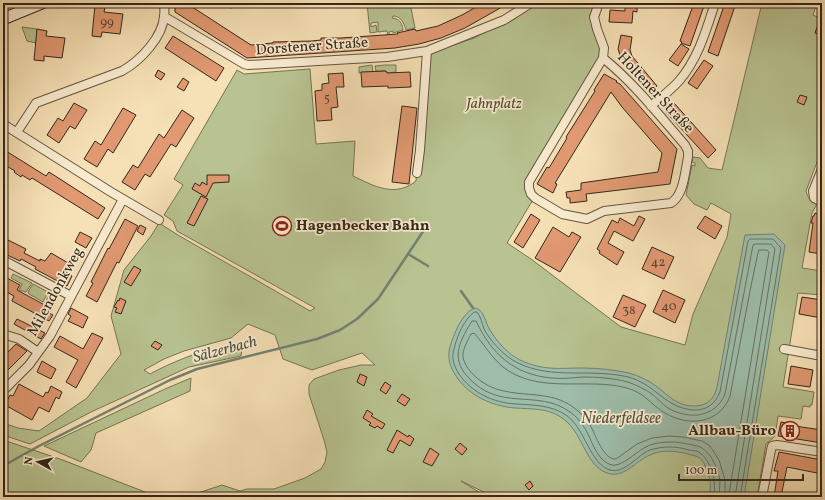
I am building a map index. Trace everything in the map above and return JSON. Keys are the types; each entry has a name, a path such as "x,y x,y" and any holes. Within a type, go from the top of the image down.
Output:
{"main road":[{"path":"3,19 42,3"}],"street":[{"path":"17,132 36,103 131,66 145,52 159,32 164,17 164,3"},
{"path":"417,173 427,51 504,20 531,3"},
{"path":"599,3 594,17 604,48 603,58"},
{"path":"651,106 678,82 694,59 715,3"},
{"name":"Dorstener Straße","path":"164,17 248,66 400,55 427,51"},
{"name":"Holtener Straße","path":"603,58 651,106 685,145 688,151 680,191 676,200 671,203 604,211 587,219 562,214 535,198 531,194 529,188 530,182 603,58"},
{"path":"3,124 159,220"},
{"path":"822,169 813,190 814,198 822,202"},
{"name":"Milendonkweg","path":"3,391 22,373 50,336 123,199"},
{"path":"3,260 71,296"},
{"path":"3,334 19,339 38,352"},
{"path":"784,349 822,356"},
{"path":"762,497 772,446 777,445 822,452"}],"green space":[{"path":"208,3 234,3 234,7 231,8"},
{"path":"367,3 410,3 415,28 406,30 401,20 398,17 393,16 392,18 397,19 400,22 403,30 393,33 393,31 389,32 389,35 387,31 378,32 378,22 371,23 371,27 376,25 377,32 370,33"},
{"name":"Jahnplatz","path":"533,3 598,3 594,11 603,49 601,58 528,181 534,198 507,243 531,259 621,327 685,345 693,314 727,237 731,214 711,203 707,210 694,204 686,195 692,165 695,166 695,163 692,162 693,157 700,158 708,168 722,170 762,3 817,3 813,15 822,19 822,149 806,191 810,199 817,204 812,213 802,268 822,271 822,295 798,293 783,387 814,392 812,405 810,405 810,407 803,406 801,419 778,416 775,436 766,444 757,497 494,497 461,481 487,497 186,497 222,485 240,491 247,489 274,489 305,478 321,469 325,462 327,452 309,394 309,385 314,379 339,370 361,365 375,365 362,353 312,370 283,359 275,335 248,324 231,338 184,351 164,359 144,370 150,374 182,359 209,350 222,348 233,347 242,349 241,356 189,367 91,412 30,444 3,435 3,423 18,428 39,431 87,398 121,354 111,316 124,270 151,236 159,223 310,311 315,308 177,231 173,221 164,215 183,185 174,179 237,70 244,74 310,69 316,144 355,141 353,176 384,189 400,189 416,181 428,54 474,38"},
{"path":"22,27 37,29 36,43 27,41"},
{"path":"372,65 373,72 359,73 359,67"},
{"path":"396,65 396,72 387,73 386,71 376,71 375,66"},
{"path":"13,274 32,283 26,292 19,290 22,284 11,278"},
{"path":"33,284 48,292 43,302 29,294 28,292"},
{"path":"50,293 58,297 53,307 45,303"},
{"path":"191,378 190,391 96,433 91,450 81,462 44,446 165,389"},
{"path":"3,440 60,459 145,492 154,497 3,497"}],"water":[{"name":"Niederfeldsee","path":"774,234 785,245 744,497 711,497 709,476 703,461 697,457 679,452 664,451 655,453 624,472 619,474 607,473 599,469 593,463 573,429 559,416 543,410 506,407 482,399 461,383 452,369 449,354 450,347 459,324 467,313 476,308 481,312 488,327 499,343 511,354 528,364 559,368 594,368 629,373 650,382 670,397 684,405 696,406 707,403 714,395 717,387 745,235"}],"building":[{"path":"175,3 186,3 251,45 273,42 312,41 321,40 321,38 398,34 397,33 415,29 416,31 438,26 483,3 509,3 465,28 441,38 419,44 395,48 247,58 175,12"},
{"path":"625,3 637,3 637,12 633,11 632,23 609,22 610,10 625,11"},
{"path":"694,3 705,3 690,46 681,43 682,42 680,41"},
{"path":"725,3 736,3 718,56 708,52"},
{"path":"95,5 105,7 104,12 123,14 120,34 102,32 101,37 92,36"},
{"path":"822,16 822,36 815,33"},
{"path":"37,29 47,31 46,36 65,38 62,58 44,56 44,61 34,60"},
{"path":"621,35 632,37 630,50 632,56 657,86 649,93 622,61 618,49"},
{"path":"173,36 224,68 216,81 165,48"},
{"path":"681,44 689,49 678,66 669,60"},
{"path":"704,60 713,66 697,89 688,83"},
{"path":"158,70 165,74 161,80 155,76"},
{"path":"386,71 387,73 410,72 411,87 362,87 361,72"},
{"path":"343,73 344,87 336,87 338,107 331,108 332,120 317,121 315,91 322,90 322,84 329,83 328,74"},
{"path":"604,74 620,84 677,149 670,184 586,194 587,201 570,203 570,198 567,198 566,192 581,190 581,183 658,172 662,153 611,92 555,183 557,184 553,193 537,184 547,167 549,168"},
{"path":"183,78 189,82 184,91 177,87"},
{"path":"800,95 807,97 804,105 797,102"},
{"path":"74,103 87,110 75,129 70,126 59,143 47,135 58,118 63,121"},
{"path":"674,103 716,150 708,158 665,111"},
{"path":"402,106 417,108 409,184 392,182"},
{"path":"123,108 136,115 113,153 108,149 97,167 84,159 95,141 101,145"},
{"path":"182,110 194,118 176,147 171,144 150,177 145,174 135,190 122,182 133,165 138,168 159,134 164,138"},
{"path":"6,151 46,176 49,172 105,208 98,219 32,178 30,180 22,175 21,177 14,172 15,171 3,164 3,155"},
{"path":"207,175 229,175 229,182 213,183 206,197 192,189 195,183 200,186 202,182 207,185"},
{"path":"201,196 208,199 194,226 187,223"},
{"path":"815,213 822,215 822,254 809,252 813,223 811,223"},
{"path":"531,214 540,220 523,248 514,242"},
{"path":"639,216 645,219 633,241 614,231 608,243 624,252 617,265 599,253 600,251 597,249 612,220 618,223 620,218 634,226"},
{"path":"705,216 722,226 715,239 697,228"},
{"path":"125,219 138,226 119,263 117,262 97,302 86,296 93,283 91,282 108,248 109,249"},
{"path":"140,225 146,228 143,235 137,231"},
{"path":"553,227 569,237 572,232 581,237 560,272 535,258"},
{"path":"80,232 92,238 86,248 75,242"},
{"path":"8,240 26,249 24,253 40,261 40,259 45,261 51,253 70,264 66,272 72,276 67,286 35,269 36,267 21,259 20,261 3,253"},
{"path":"652,247 674,257 664,279 642,269"},
{"path":"134,266 141,270 131,286 124,282"},
{"path":"3,276 20,285 17,290 52,309 49,313 53,315 49,321 12,301 14,296 3,290"},
{"path":"663,290 685,300 675,323 653,312"},
{"path":"623,295 646,305 635,327 613,317"},
{"path":"802,297 822,300 822,318 799,314"},
{"path":"120,298 126,301 121,314 115,312 117,308 114,307"},
{"path":"71,308 88,317 83,328 68,321 71,316 68,314"},
{"path":"17,319 45,333 41,339 14,324"},
{"path":"92,333 103,338 76,388 66,382 78,360 54,347 60,336 83,349"},
{"path":"155,341 162,345 158,350 151,346"},
{"path":"16,344 27,351 3,375 3,357"},
{"path":"42,361 56,369 51,379 37,372"},
{"path":"791,366 813,370 810,387 788,384"},
{"path":"360,374 367,377 364,386 357,382"},
{"path":"385,382 391,386 386,394 380,390"},
{"path":"19,384 43,397 46,392 48,393 51,386 62,392 59,399 56,397 49,412 39,407 32,420 5,405 10,395 13,396"},
{"path":"402,394 410,399 405,406 397,401"},
{"path":"367,410 373,414 371,416 385,424 382,429 377,426 375,428 369,425 371,423 363,418"},
{"path":"781,422 793,424 795,426 822,430 822,443 778,436"},
{"path":"397,430 414,439 410,446 400,440 393,453 387,450"},
{"path":"460,443 467,449 462,455 455,449"},
{"path":"430,448 439,454 432,466 423,462"},
{"path":"779,452 822,460 822,474 787,467 781,497 774,497 778,471 774,471"},
{"path":"530,481 533,486 529,490 525,485"}],"waterway":[{"name":"Sälzerbach","path":"3,466 39,446 170,380 197,369 317,339 340,330 357,319 378,299 424,230"},
{"path":"408,254 428,266"},
{"path":"461,291 473,308"}],"place":[{"name":"Hagenbecker Bahn","path":"282,226"},
{"name":"Allbau-Büro","path":"790,431"}]}
